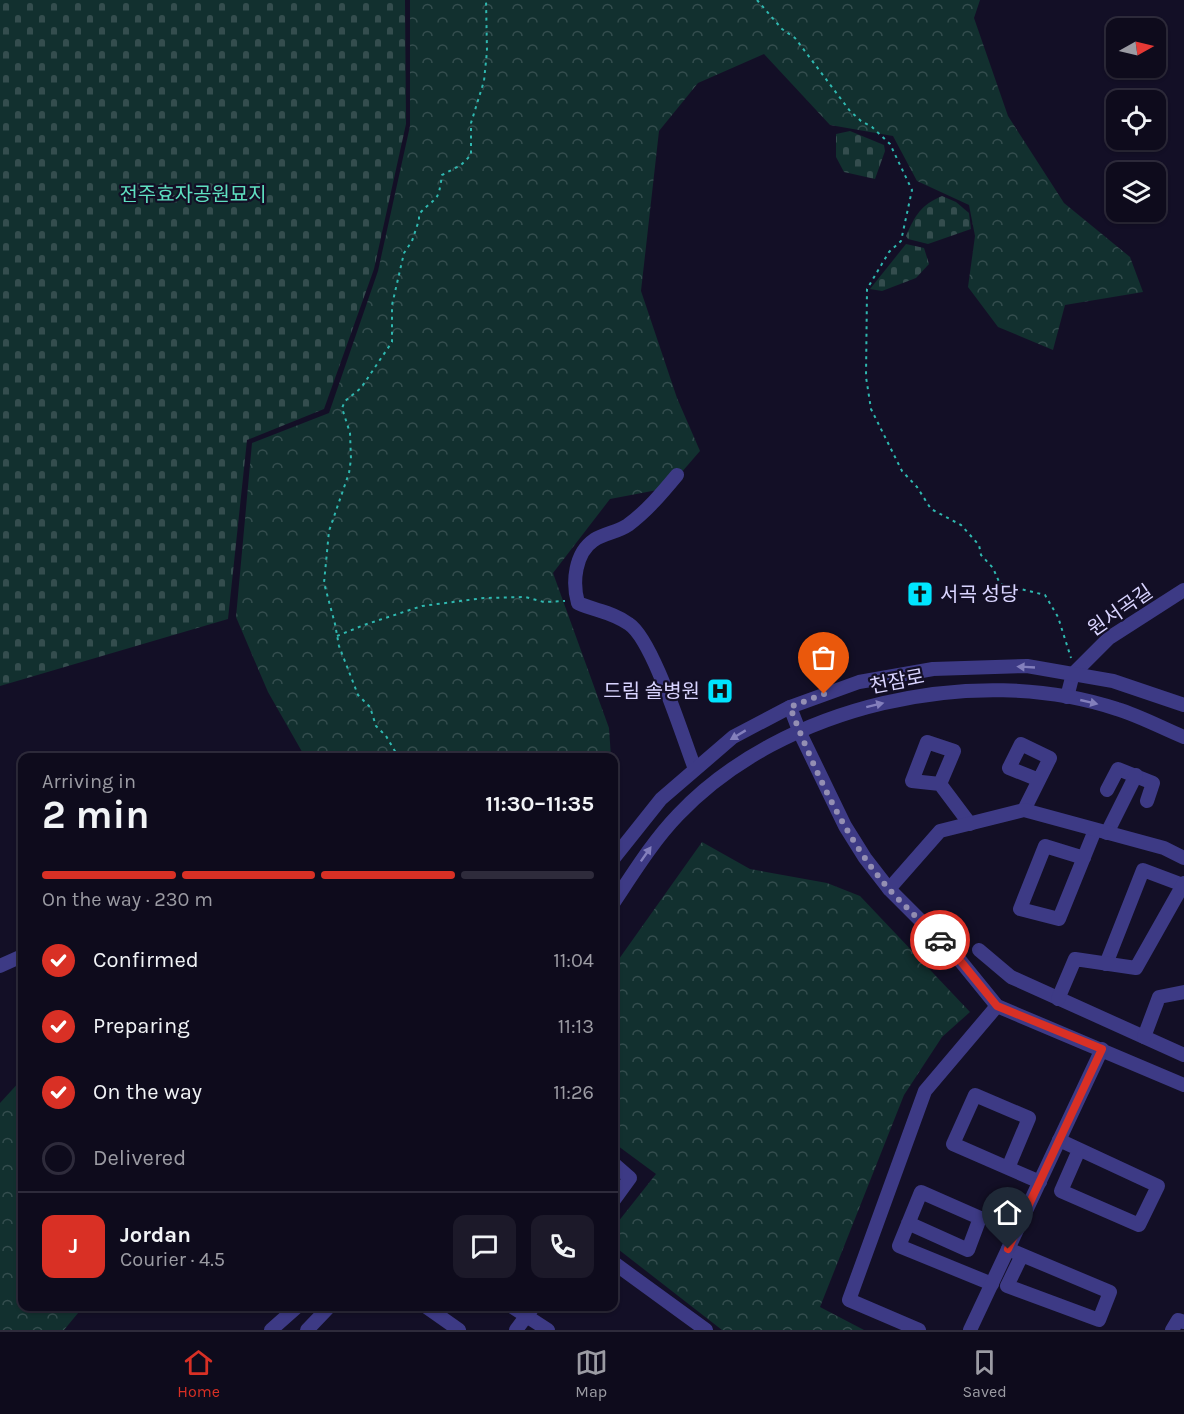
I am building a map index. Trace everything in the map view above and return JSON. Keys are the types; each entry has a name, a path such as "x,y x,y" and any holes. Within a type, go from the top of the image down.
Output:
{"street":[{"path":"676,475 662,495 626,526 594,540 582,552 575,576 578,603 610,613 631,625 642,637 670,700 694,769"},
{"name":"원서곡길","path":"1075,672 1109,638 1184,590"},
{"name":"천잠로","path":"618,853 662,800 694,769 733,737 790,707 859,682 933,669 1027,666 1075,672 1113,681 1184,705"},
{"path":"1067,697 1075,672"},
{"name":"천잠로","path":"618,896 651,847 679,814 744,760 854,710 941,692 1000,690 1067,697 1117,709 1184,737"},
{"path":"790,707 844,826 865,858 889,889 958,958 997,1006 1184,1085"},
{"path":"1107,790 1118,769 1153,783 1147,801"},
{"path":"1084,858 1045,846 1020,909 1059,919 1084,858 1136,775"},
{"path":"1024,810 1039,780"},
{"path":"940,784 970,824"},
{"path":"889,889 940,831 1024,810 1164,848 1184,858"},
{"path":"1059,999 1075,959 1106,964 1136,968 1183,884 1143,870 1106,964"},
{"path":"979,950 1011,977 1184,1055"},
{"path":"0,966 18,958"},
{"path":"1144,1037 1160,997 1184,992"},
{"path":"920,1330 849,1300 925,1091 997,1006"},
{"path":"970,1330 1102,1049"},
{"path":"1008,1168 1029,1118 975,1095 953,1144 1040,1182"},
{"path":"1059,1140 1079,1149 1158,1186 1139,1225 1061,1191 1079,1149"},
{"path":"618,1168 630,1178 618,1194"},
{"path":"908,1223 968,1250 980,1218 921,1192 898,1246 992,1284"},
{"path":"1008,1249 1110,1292 1099,1320 1007,1286 1022,1255"},
{"path":"618,1266 706,1330"},
{"path":"271,1330 292,1311"},
{"path":"307,1330 325,1311"},
{"path":"431,1311 459,1330"},
{"path":"516,1330 530,1312 548,1330"},
{"path":"1172,1330 1178,1320 1184,1322"}],"path":[{"path":"396,753 386,736 376,726 370,707 358,695 339,646 324,583 329,531 349,473 351,459 350,433 342,408 345,401 361,388 392,342 392,305 404,254 412,241 419,214 441,193 442,175 461,165 471,154 471,123 484,81 487,51 486,0"},
{"path":"757,0 782,29 795,38 850,111 861,121 872,126 890,144 912,190 901,241 889,252 867,289 866,377 871,410 902,471 917,487 931,509 961,525 979,545 981,555 993,568 1000,584 1045,595 1059,617 1075,672"},
{"path":"337,636 364,625 434,604 484,598 525,597 544,602 572,601"}],"green space":[{"name":"전주효자공원묘지","path":"0,0 405,0 406,124 374,269 324,409 247,440 228,619 0,686"},
{"path":"410,0 980,0 974,18 1008,116 1064,203 1130,257 1143,292 1065,305 1053,350 998,327 968,287 975,236 969,205 917,181 893,136 830,125 764,54 698,83 659,131 641,291 677,398 700,451 668,488 610,499 553,573 609,728 611,753 303,753 268,692 236,617 252,443 329,413 378,271 410,126"},
{"path":"850,131 884,145 885,151 875,179 844,172 836,157 836,134"},
{"path":"942,196 956,202 969,213 971,229 928,244 908,239 906,236 912,222 929,203"},
{"path":"906,244 924,248 929,264 916,278 882,291 870,289"},
{"path":"702,842 750,869 827,883 860,896 970,1012 942,1037 904,1095 820,1307 864,1330 722,1330 618,1249 618,1222 656,1174 618,1146 618,960"},
{"path":"18,1083 18,1311 80,1311 64,1330 0,1330 0,1103"}],"way so far":[{"path":"824,694 790,707 800,733 844,826 865,858 889,889 940,940"}],"place":[{"name":"서곡 성당","path":"920,594"},
{"name":"드림 솔병원","path":"720,691"}],"route":[{"path":"940,940 958,958 997,1006 1102,1049 1008,1249"}]}
